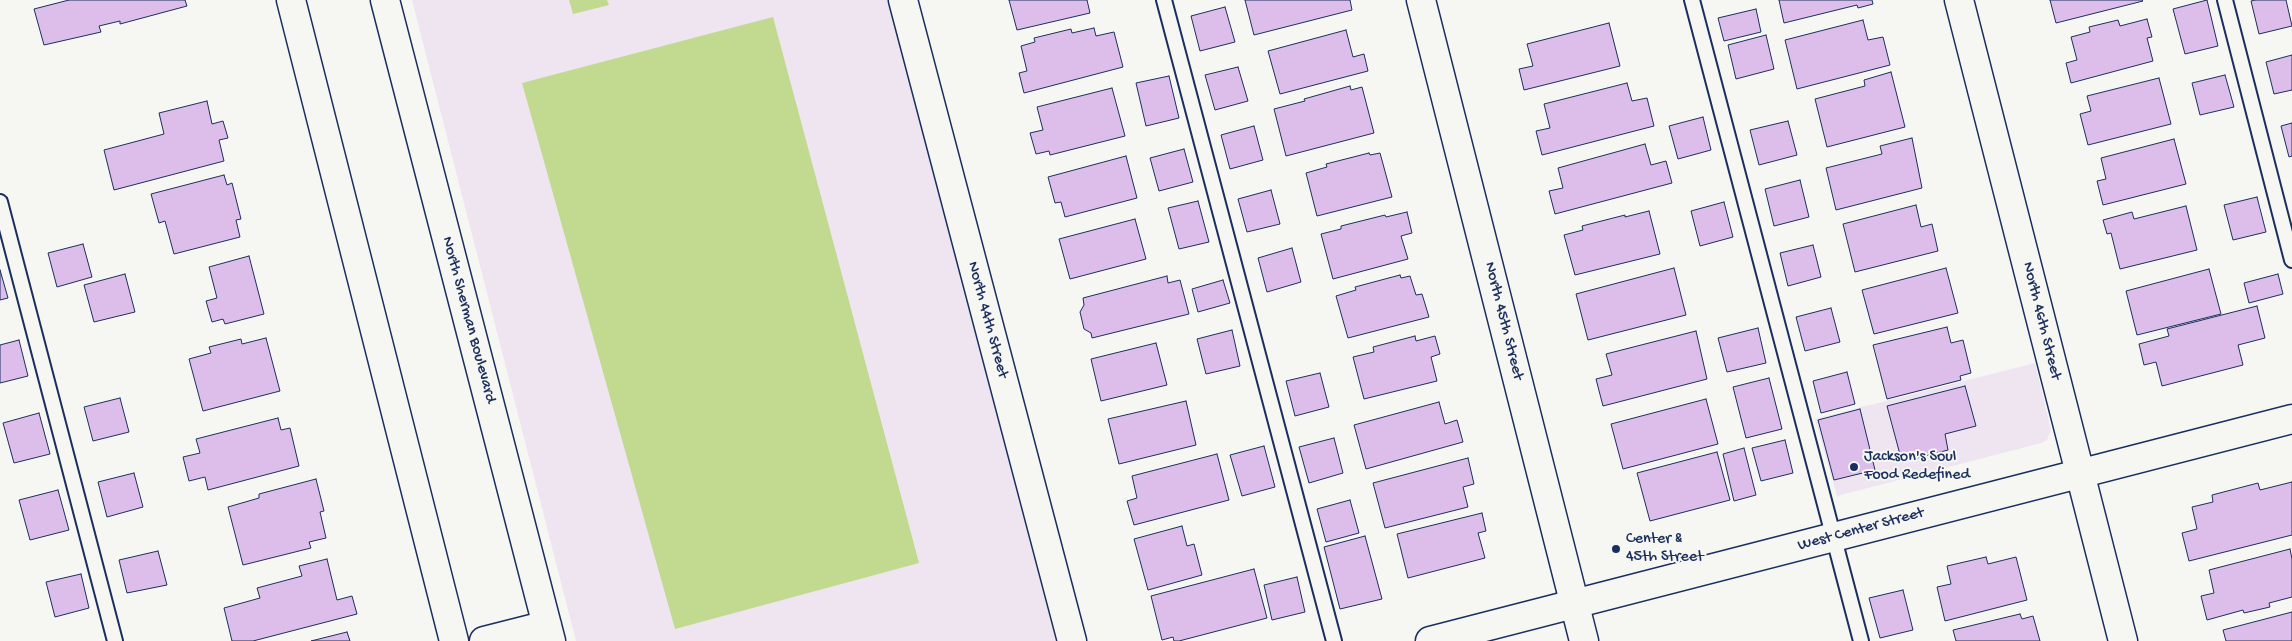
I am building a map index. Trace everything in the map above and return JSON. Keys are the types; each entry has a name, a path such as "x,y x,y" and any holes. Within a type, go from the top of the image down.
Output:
{"street":[{"path":"291,0 454,641"},
{"name":"North Sherman Boulevard","path":"386,0 549,633"},
{"name":"North 44th Street","path":"902,0 1072,641"},
{"name":"North 45th Street","path":"1421,0 1584,641"},
{"name":"North 46th Street","path":"1959,0 2123,641"},
{"name":"West Center Street","path":"1430,641 2292,419"},
{"path":"484,641 549,633"}],"lane":[{"path":"1164,0 1334,641"},
{"path":"1692,0 1861,641"},
{"path":"2225,0 2292,260"},
{"path":"0,202 114,641"}],"shaded area":[{"path":"412,0 888,0 1056,641 576,641"},
{"path":"2035,363 2051,430 2047,440 1837,496 1815,419"}],"green space":[{"path":"569,0 607,0 609,5 573,14"},
{"path":"773,17 919,563 675,629 522,83"}],"building":[{"path":"69,0 185,0 187,6 120,24 120,21 99,26 101,32 44,45 34,9"},
{"path":"1009,0 1087,0 1090,13 1017,30"},
{"path":"1245,0 1350,0 1352,10 1254,35"},
{"path":"1779,0 1872,0 1873,4 1858,8 1857,5 1784,23"},
{"path":"2050,0 2142,0 2143,1 2056,23"},
{"path":"2207,0 2218,46 2185,54 2173,9"},
{"path":"2286,0 2292,26 2259,34 2251,1"},
{"path":"1225,7 1235,42 1200,51 1191,16"},
{"path":"1756,9 1761,32 1724,41 1718,18"},
{"path":"2147,19 2152,37 2147,38 2153,61 2071,83 2066,63 2077,60 2071,37 2090,32 2089,27 2118,20 2120,26"},
{"path":"1863,20 1868,40 1883,37 1890,65 1797,89 1785,40"},
{"path":"1609,23 1620,66 1524,90 1519,69 1533,66 1527,44"},
{"path":"1094,28 1096,36 1114,32 1123,67 1024,93 1019,73 1027,71 1021,46 1035,42 1034,38 1071,29 1072,33"},
{"path":"1346,30 1353,57 1364,54 1368,71 1280,94 1268,51"},
{"path":"1766,35 1774,69 1736,79 1728,45"},
{"path":"2292,55 2292,90 2274,94 2266,62"},
{"path":"1238,67 1248,101 1215,110 1205,75"},
{"path":"1891,72 1905,127 1827,147 1815,99 1865,86 1864,80"},
{"path":"2225,75 2234,107 2200,115 2192,83"},
{"path":"1169,76 1179,118 1146,126 1136,83"},
{"path":"2159,78 2171,124 2088,145 2080,114 2091,111 2087,96"},
{"path":"1627,83 1632,101 1647,98 1654,126 1542,155 1536,131 1550,128 1544,104"},
{"path":"1350,86 1351,90 1362,87 1374,133 1286,156 1274,109"},
{"path":"1112,88 1125,136 1050,155 1049,151 1036,154 1030,133 1043,130 1037,107"},
{"path":"207,101 212,124 223,121 228,138 219,140 224,161 114,190 104,150 164,134 159,113"},
{"path":"1703,117 1711,150 1678,159 1669,126"},
{"path":"1788,121 1797,155 1759,165 1750,130"},
{"path":"2292,123 2292,156 2289,157 2281,126"},
{"path":"1254,126 1263,160 1230,169 1221,135"},
{"path":"1912,138 1922,188 1836,210 1826,168 1882,154 1880,146"},
{"path":"2174,139 2186,184 2103,205 2097,181 2106,179 2101,158"},
{"path":"1645,144 1651,165 1666,161 1672,183 1555,214 1549,191 1563,188 1558,168"},
{"path":"1184,149 1193,182 1159,191 1150,158"},
{"path":"1369,153 1370,155 1380,153 1392,197 1317,216 1306,173 1327,167 1326,164"},
{"path":"1126,156 1137,198 1065,217 1061,202 1055,203 1048,177"},
{"path":"224,175 227,185 232,183 241,219 236,220 240,237 174,254 165,221 159,223 151,194"},
{"path":"1800,180 1809,217 1774,226 1765,189"},
{"path":"1271,190 1280,224 1247,232 1238,199"},
{"path":"2257,197 2266,232 2233,240 2224,205"},
{"path":"1198,201 1209,242 1179,249 1168,208"},
{"path":"1724,202 1733,237 1700,246 1691,211"},
{"path":"1916,205 1921,227 1932,224 1938,251 1855,272 1843,224"},
{"path":"2186,206 2197,250 2120,269 2111,233 2107,234 2103,220 2132,212 2134,219"},
{"path":"1649,211 1660,254 1575,275 1564,235 1583,230 1582,226"},
{"path":"1407,212 1412,233 1401,236 1408,259 1333,279 1321,234 1341,229 1341,226 1385,215 1386,217"},
{"path":"1135,219 1146,259 1070,279 1059,239"},
{"path":"83,244 92,277 57,287 48,253"},
{"path":"1813,245 1821,277 1788,286 1780,253"},
{"path":"1292,248 1301,282 1267,292 1258,258"},
{"path":"249,256 264,314 225,324 223,319 212,322 206,301 217,298 209,267"},
{"path":"1674,268 1686,315 1588,340 1576,294"},
{"path":"1946,268 1958,313 1874,334 1862,290"},
{"path":"2209,269 2221,314 2137,335 2126,291"},
{"path":"0,270 8,298 0,300"},
{"path":"125,274 135,312 94,322 84,285"},
{"path":"2278,274 2283,294 2249,303 2244,283"},
{"path":"1400,275 1401,278 1410,276 1416,295 1422,294 1429,317 1348,338 1336,296 1356,290 1355,287"},
{"path":"1167,276 1168,283 1180,280 1189,314 1092,338 1091,333 1084,329 1080,312 1084,305 1083,298"},
{"path":"1223,280 1230,303 1198,312 1192,289"},
{"path":"2257,306 2265,338 2238,345 2243,365 2162,386 2156,362 2144,365 2139,344 2169,336 2167,329"},
{"path":"1831,308 1840,342 1805,351 1796,317"},
{"path":"1947,327 1951,343 1963,340 1971,373 1960,376 1961,380 1887,399 1873,345"},
{"path":"1758,328 1766,363 1727,372 1718,338"},
{"path":"1232,330 1240,366 1206,374 1197,339"},
{"path":"1696,331 1707,379 1603,406 1596,379 1612,375 1606,354"},
{"path":"1415,336 1416,341 1435,336 1440,354 1431,357 1437,381 1364,399 1353,357 1374,352 1373,347"},
{"path":"266,338 280,391 203,411 189,359 211,353 209,347 241,339 242,344"},
{"path":"19,340 28,376 0,383 0,345"},
{"path":"1156,343 1167,385 1101,401 1091,359"},
{"path":"1847,372 1855,404 1821,413 1813,381"},
{"path":"1320,373 1329,407 1295,416 1286,381"},
{"path":"1769,378 1782,429 1746,438 1733,387"},
{"path":"1965,386 1976,426 1945,434 1948,450 1902,462 1887,406"},
{"path":"120,398 129,432 93,441 84,407"},
{"path":"1706,399 1718,444 1623,469 1611,424"},
{"path":"1186,401 1196,445 1119,464 1108,419"},
{"path":"1439,402 1445,424 1457,420 1463,442 1366,469 1354,425"},
{"path":"1860,409 1875,470 1834,480 1818,420"},
{"path":"39,413 50,454 14,463 3,423"},
{"path":"278,418 281,430 290,428 299,466 208,490 205,477 189,481 183,457 200,453 196,439"},
{"path":"1334,438 1343,473 1309,483 1299,447"},
{"path":"1785,440 1793,473 1761,481 1752,448"},
{"path":"1264,446 1275,487 1242,496 1230,455"},
{"path":"1744,448 1756,495 1734,501 1723,454"},
{"path":"1717,452 1730,500 1650,521 1637,473"},
{"path":"1217,454 1229,500 1134,525 1127,501 1137,498 1132,476"},
{"path":"1468,458 1474,484 1463,487 1468,507 1385,528 1373,483"},
{"path":"134,473 143,507 107,517 98,482"},
{"path":"316,479 324,511 320,512 326,538 309,542 311,548 243,565 228,507 259,498 259,494"},
{"path":"2292,482 2292,535 2189,561 2182,533 2197,529 2192,507 2213,502 2212,495 2258,483 2260,490"},
{"path":"58,490 69,530 30,540 19,500"},
{"path":"1350,500 1359,533 1326,542 1317,509"},
{"path":"1482,513 1486,531 1478,533 1485,558 1408,578 1397,534"},
{"path":"1182,526 1187,546 1194,544 1202,575 1148,590 1134,539"},
{"path":"1365,536 1382,599 1340,609 1324,547"},
{"path":"2290,549 2292,559 2292,597 2269,603 2270,607 2244,613 2243,610 2207,620 2201,596 2214,593 2209,570"},
{"path":"158,551 167,585 127,593 119,560"},
{"path":"1986,557 1988,564 2016,557 2027,600 1945,621 1937,587 1951,584 1947,566"},
{"path":"327,559 337,600 352,596 357,614 253,641 232,641 224,608 260,598 257,588 302,576 299,566"},
{"path":"1254,569 1267,618 1179,641 1174,641 1173,637 1162,640 1151,596"},
{"path":"81,574 89,608 55,617 46,582"},
{"path":"1297,577 1305,612 1272,620 1264,585"},
{"path":"1903,590 1913,630 1880,638 1869,598"},
{"path":"2292,612 2292,641 2226,641 2223,630"},
{"path":"2020,614 2022,619 2033,616 2040,641 1956,641 1953,630"},
{"path":"347,632 350,641 311,641"}],"place":[{"name":"Jackson's Soul Food Redefined","path":"1854,467"},
{"name":"Center & 45th Street","path":"1616,549"}]}
